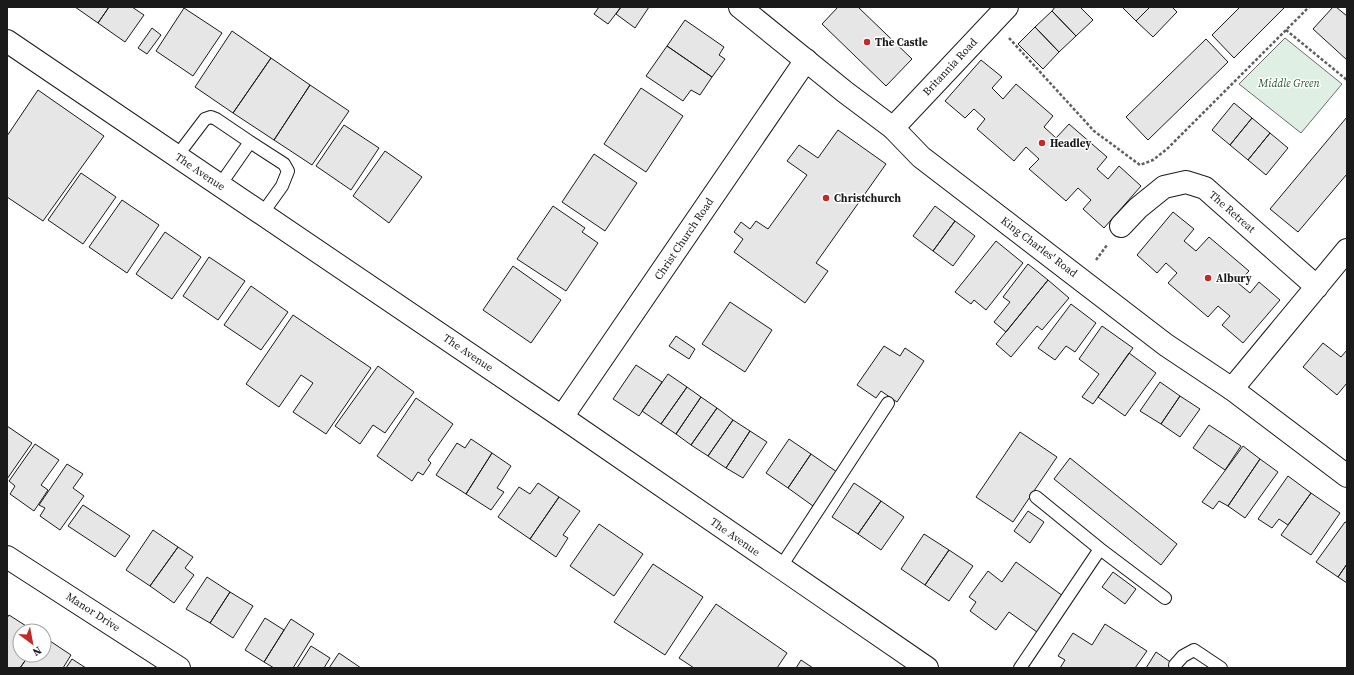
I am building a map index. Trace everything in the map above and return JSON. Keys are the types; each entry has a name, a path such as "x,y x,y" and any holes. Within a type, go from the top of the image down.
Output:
{"street":[{"name":"King Charles' Road","path":"740,7 893,128 921,157 1166,345 1232,389 1347,476"},
{"name":"Britannia Road","path":"893,128 1000,14"},
{"name":"The Avenue","path":"7,41 562,417 927,668"},
{"name":"Christ Church Road","path":"562,417 806,60"},
{"name":"The Retreat","path":"1121,226 1138,208 1164,187 1186,182 1205,188 1317,287"},
{"path":"1232,389 1347,250"},
{"name":"Manor Drive","path":"7,557 179,668"}],"lane":[{"path":"177,156 205,119 211,117 284,164 288,171 282,186 262,214"},
{"path":"220,185 250,142"},
{"path":"780,568 888,403"},
{"path":"1036,497 1100,549 1165,598"},
{"path":"1020,668 1100,549"},
{"path":"1175,665 1183,656 1194,650 1221,668"}],"path":[{"path":"1000,14 1094,131 1140,165 1153,160 1167,149 1309,7"},
{"path":"1286,30 1347,80"}],"green space":[{"name":"Middle Green","path":"1285,38 1342,84 1301,133 1239,84"}],"building":[{"path":"75,7 109,7 98,23"},
{"path":"109,7 132,7 144,15 125,42 98,23"},
{"path":"599,7 621,7 608,24 594,14"},
{"path":"621,7 649,7 635,28 616,14"},
{"name":"The Castle","path":"838,7 858,7 912,59 886,86 822,24"},
{"path":"1055,7 1080,7 1093,20 1076,36 1052,11"},
{"path":"1122,7 1150,7 1136,21"},
{"path":"1150,7 1172,7 1177,12 1153,37 1136,21"},
{"path":"1240,7 1285,7 1234,58 1212,35"},
{"path":"1333,7 1336,7 1347,16 1347,60 1313,29"},
{"path":"184,8 222,33 193,76 156,51"},
{"path":"1052,11 1076,36 1059,52 1035,27"},
{"path":"685,20 724,47 719,55 725,59 712,77 667,46"},
{"path":"1035,27 1059,52 1043,69 1018,44"},
{"path":"152,28 161,35 147,54 138,48"},
{"path":"232,31 271,58 233,113 195,87"},
{"path":"1206,39 1228,62 1148,140 1126,117"},
{"path":"667,46 712,77 700,95 691,90 683,101 646,76"},
{"path":"271,58 310,85 274,140 233,113"},
{"name":"Headley","path":"981,60 1002,77 992,88 1003,99 1016,84 1053,116 1044,127 1056,138 1069,124 1107,157 1097,169 1108,179 1119,166 1141,186 1104,228 1083,209 1091,200 1078,188 1066,201 1029,169 1039,159 1026,147 1014,161 977,129 985,119 974,109 965,118 945,101"},
{"path":"310,85 349,111 312,165 274,140"},
{"path":"641,88 683,116 646,172 604,144"},
{"path":"38,90 104,136 43,221 7,197 7,136"},
{"path":"1234,103 1252,118 1230,145 1212,130"},
{"path":"1347,117 1347,174 1298,232 1270,209"},
{"path":"1252,118 1270,133 1248,160 1230,145"},
{"path":"344,125 379,148 351,190 316,166"},
{"name":"Christchurch","path":"838,130 886,164 816,263 828,271 805,303 734,252 743,239 734,232 741,222 750,229 756,221 768,229 807,175 787,161 799,145 818,158"},
{"path":"1270,133 1288,148 1266,175 1248,160"},
{"path":"385,151 422,177 389,223 353,196"},
{"path":"594,154 637,183 605,231 562,202"},
{"path":"81,173 116,197 83,244 48,220"},
{"path":"122,200 159,225 127,273 89,247"},
{"path":"553,206 585,228 582,232 598,243 566,291 517,259"},
{"path":"935,206 955,221 933,251 913,236"},
{"name":"Albury","path":"1173,212 1194,229 1184,241 1196,251 1209,237 1249,271 1238,283 1250,293 1259,282 1280,300 1243,343 1222,325 1230,316 1218,306 1208,317 1168,283 1177,273 1166,263 1157,273 1137,255"},
{"path":"955,221 975,236 953,266 933,251"},
{"path":"165,232 201,257 172,299 136,274"},
{"path":"996,241 1023,263 986,310 974,300 971,304 955,292"},
{"path":"209,257 245,281 218,320 183,296"},
{"path":"1028,264 1048,280 1006,332 994,322 1010,302 1003,297"},
{"path":"513,266 561,300 531,343 483,310"},
{"path":"1048,280 1069,298 1042,330 1037,326 1011,357 996,344"},
{"path":"251,286 288,312 261,350 224,325"},
{"path":"730,302 772,330 745,372 702,344"},
{"path":"1071,304 1096,323 1075,352 1066,346 1055,360 1038,348"},
{"path":"293,315 371,368 326,434 293,412 313,383 301,375 279,407 246,384"},
{"path":"1102,326 1133,348 1093,404 1082,397 1099,374 1079,359"},
{"path":"676,336 695,349 689,359 669,346"},
{"path":"1323,343 1341,357 1347,350 1347,383 1337,395 1303,367"},
{"path":"884,346 900,356 905,348 924,361 897,402 881,391 876,398 857,385"},
{"path":"1129,353 1156,373 1125,416 1098,397"},
{"path":"636,365 662,382 639,416 613,399"},
{"path":"378,366 414,392 385,433 373,425 360,444 335,426"},
{"path":"668,374 687,387 661,424 642,411"},
{"path":"1160,382 1180,396 1161,424 1140,411"},
{"path":"687,387 701,397 676,434 661,424"},
{"path":"1180,396 1200,409 1180,437 1161,424"},
{"path":"701,397 717,408 691,445 676,434"},
{"path":"416,398 453,424 428,460 431,463 423,475 418,472 412,481 377,456"},
{"path":"717,408 733,420 708,456 691,445"},
{"path":"733,420 750,431 726,468 708,456"},
{"path":"1209,425 1241,446 1225,470 1193,448"},
{"path":"7,426 32,443 7,479"},
{"path":"750,431 767,442 743,478 726,468"},
{"path":"1020,432 1057,457 1013,522 976,497"},
{"path":"471,439 492,453 466,494 436,475 457,443 465,448"},
{"path":"789,439 811,454 788,488 766,473"},
{"path":"35,444 59,460 41,485 48,490 34,511 10,494 15,486 9,481"},
{"path":"1243,446 1260,459 1228,506 1219,501 1213,509 1202,502"},
{"path":"492,453 511,466 497,488 504,492 491,510 466,494"},
{"path":"811,454 837,472 813,506 788,488"},
{"path":"1070,458 1177,544 1161,565 1054,479"},
{"path":"1260,459 1278,472 1245,518 1228,506"},
{"path":"67,464 83,474 73,488 84,496 60,530 40,516 45,508 39,505"},
{"path":"1288,476 1311,493 1288,525 1279,519 1272,528 1258,519"},
{"path":"538,483 559,497 530,539 498,517 519,487 530,494"},
{"path":"854,483 881,501 858,534 832,517"},
{"path":"1311,493 1340,513 1311,555 1281,535"},
{"path":"559,497 580,511 563,535 568,538 556,557 530,539"},
{"path":"881,501 904,517 881,550 858,534"},
{"path":"83,505 130,536 115,557 68,526"},
{"path":"1028,511 1044,522 1030,543 1014,531"},
{"path":"1345,522 1347,523 1347,564 1338,577 1316,562"},
{"path":"599,524 643,554 614,596 570,566"},
{"path":"153,530 178,547 150,586 126,570"},
{"path":"924,534 949,550 925,585 901,569"},
{"path":"178,547 193,557 185,568 194,575 174,603 150,586"},
{"path":"949,550 973,566 949,601 925,585"},
{"path":"1016,562 1063,596 1037,632 1009,612 996,630 970,611 976,602 969,597 988,571 1002,582"},
{"path":"653,564 703,597 665,655 614,622"},
{"path":"1347,564 1347,583 1338,577"},
{"path":"1113,572 1136,589 1125,604 1102,587"},
{"path":"207,577 230,592 210,623 186,609"},
{"path":"230,592 253,606 233,638 210,623"},
{"path":"716,604 787,653 777,668 694,668 679,658"},
{"path":"9,615 22,623 12,623 12,663 23,663 20,668 7,668 7,618"},
{"path":"265,618 284,630 264,662 245,650"},
{"path":"291,619 314,634 293,668 274,668 264,662"},
{"path":"1105,624 1147,651 1135,668 1060,668 1065,660 1058,656 1073,633 1092,645"},
{"path":"52,642 71,655 63,668 20,668 23,663 52,663"},
{"path":"311,646 330,658 324,668 297,668"},
{"path":"1156,652 1179,668 1146,668"},
{"path":"339,653 361,668 329,668"},
{"path":"72,659 86,668 66,668"},
{"path":"801,660 813,668 796,668"}],"place":[{"name":"The Castle","path":"867,42"},
{"name":"Headley","path":"1042,143"},
{"name":"Christchurch","path":"826,198"},
{"name":"Albury","path":"1208,278"}]}
